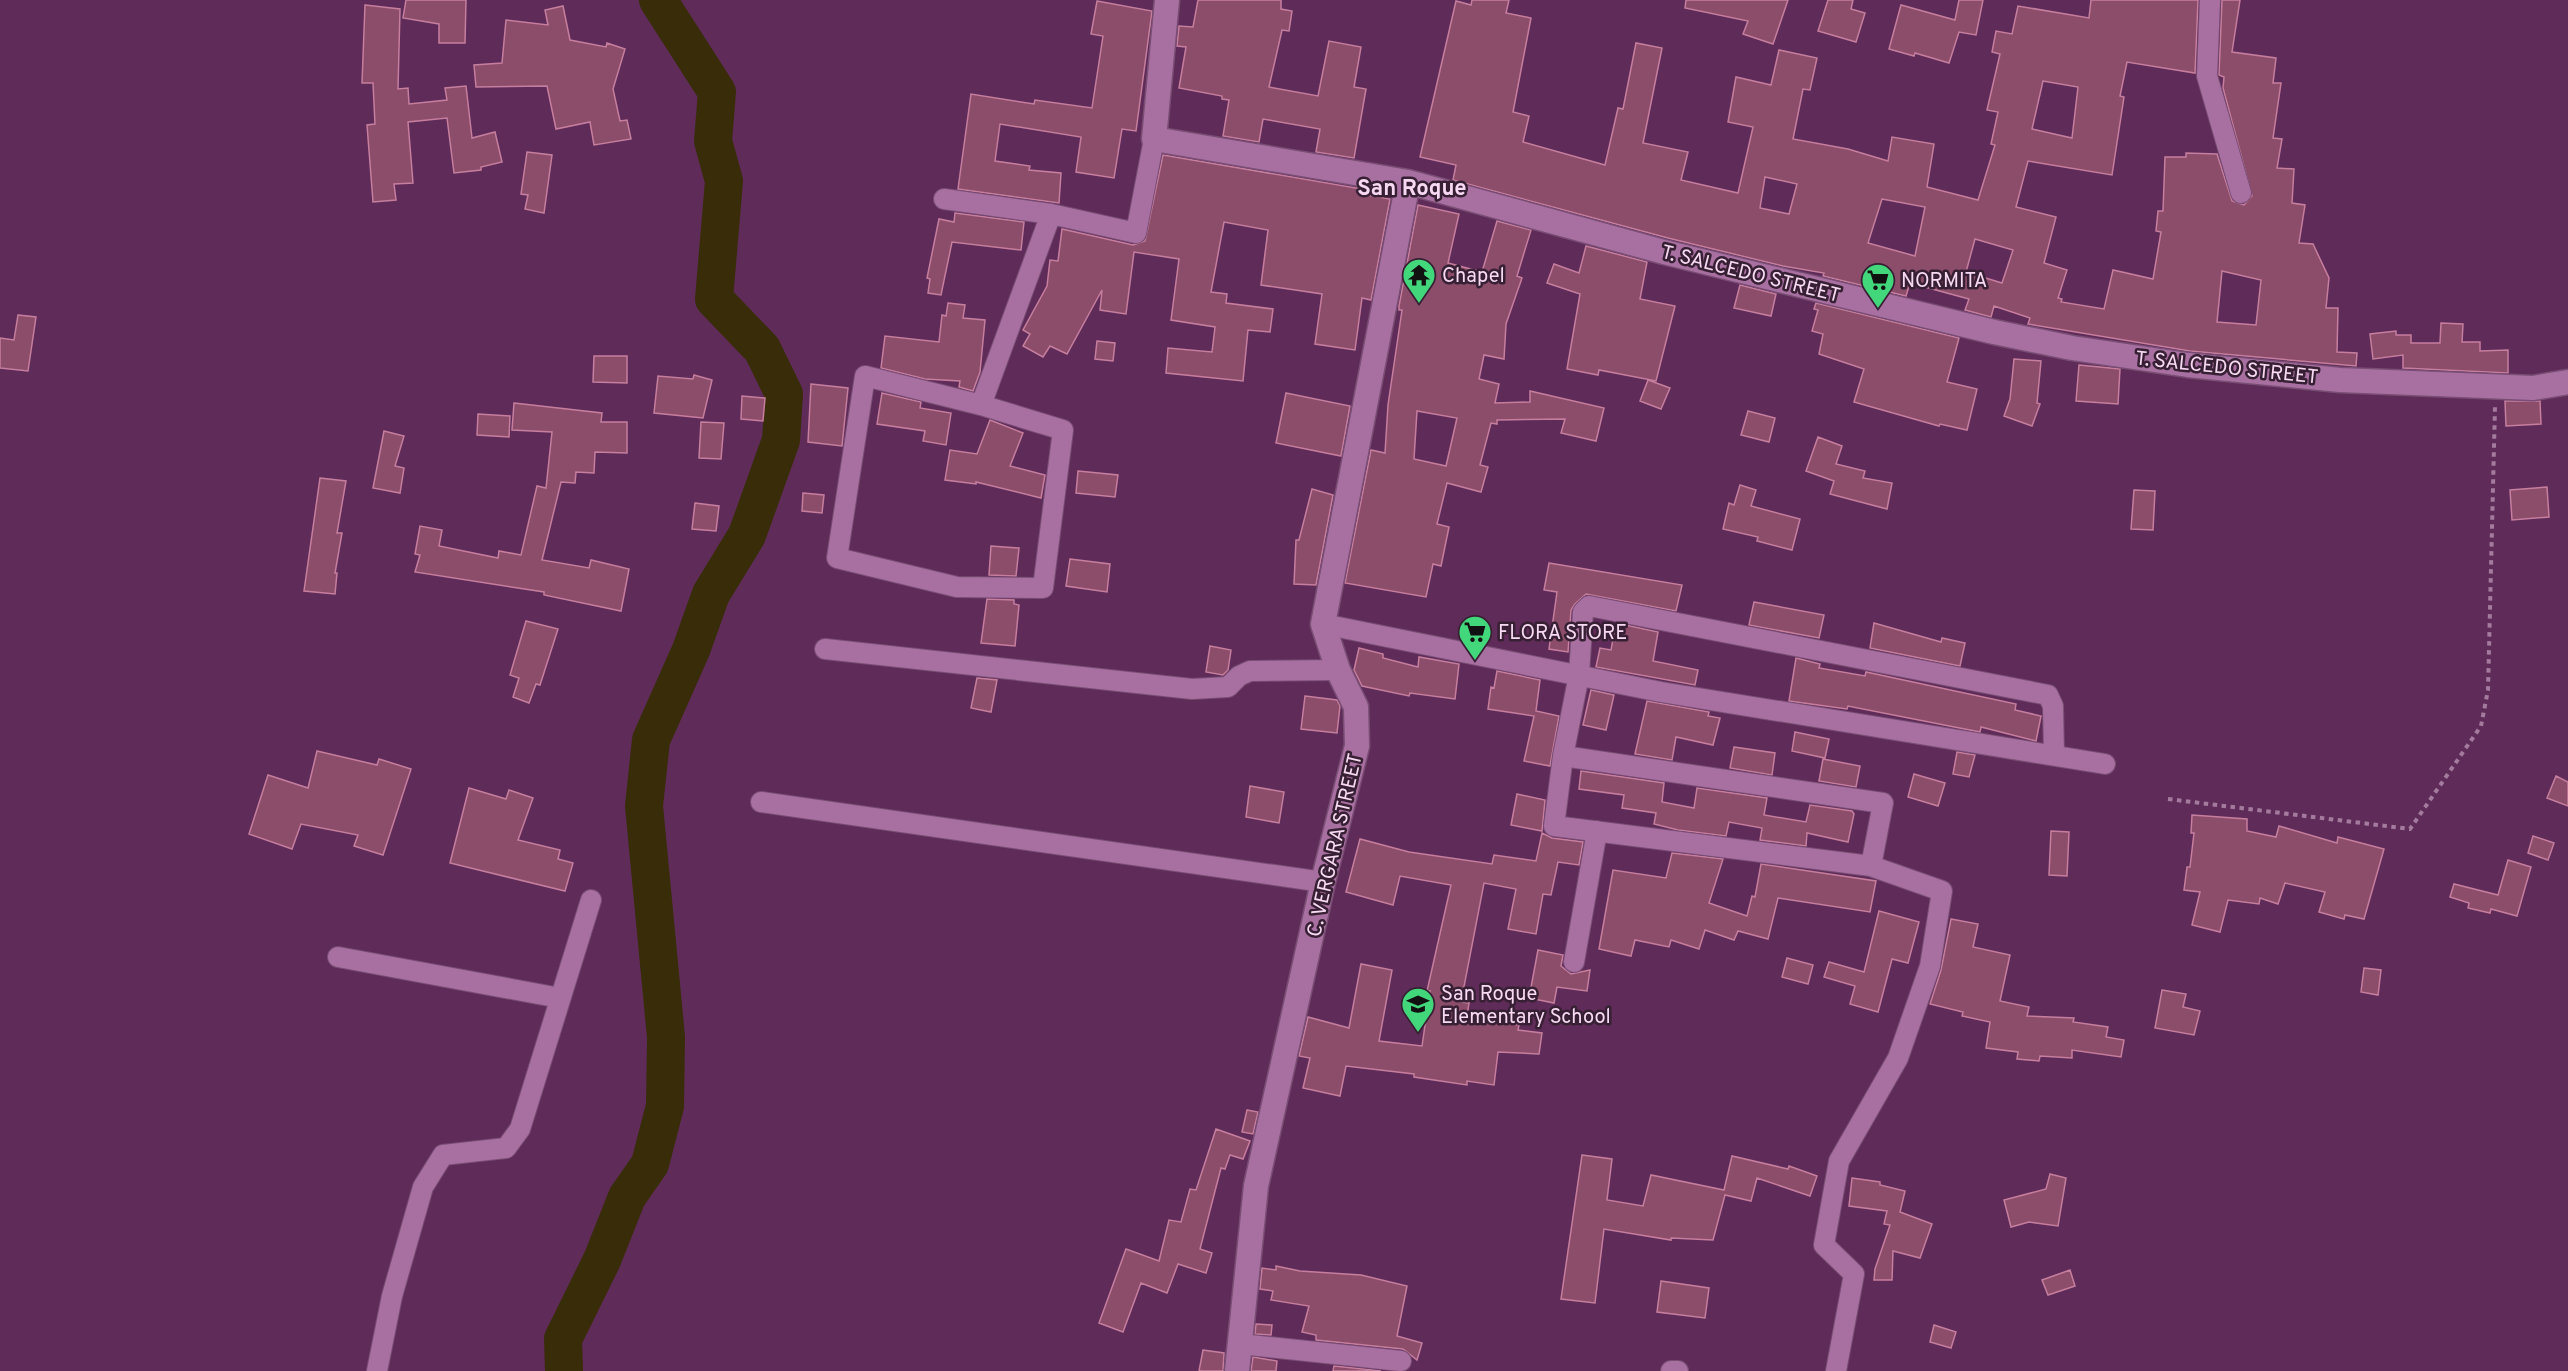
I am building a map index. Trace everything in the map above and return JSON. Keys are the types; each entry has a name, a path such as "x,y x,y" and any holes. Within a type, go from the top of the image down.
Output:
{"street":[{"path":"944,199 1051,214 1136,233 1154,139 1167,0"},
{"path":"2210,0 2207,76 2241,193"},
{"name":"T. SALCEDO STREET","path":"1154,139 1408,182 1664,252 1994,332 2072,348 2188,365 2340,380 2533,388 2568,382"},
{"name":"C. VERGARA STREET","path":"1237,1371 1256,1186 1323,882 1357,746 1356,707 1338,670 1323,624 1408,182"},
{"path":"981,405 1051,214"},
{"path":"865,376 981,405 1063,430 1044,588 957,587 837,558 865,376"},
{"path":"1836,1371 1854,1274 1824,1245 1839,1161 1898,1058 1930,966 1942,891 1871,866 1554,826 1563,756 1579,675 1583,612 1589,606 2048,695 2053,706 2054,755"},
{"path":"1323,624 1661,692 2105,764"},
{"path":"825,649 1192,689 1228,687 1250,671 1338,670"},
{"path":"1563,756 1883,803 1871,866"},
{"path":"761,802 1323,882"},
{"path":"1574,962 1597,831"},
{"path":"377,1371 392,1296 423,1187 443,1155 506,1148 520,1129 591,900"},
{"path":"338,957 560,998"},
{"path":"1240,1344 1401,1361"},
{"path":"1671,1371 1678,1371"}],"path":[{"path":"2168,799 2410,829 2481,726 2488,690 2489,554 2496,387"}],"building":[{"path":"406,0 466,0 465,43 439,43 439,24 403,18"},
{"path":"1198,0 1281,0 1281,9 1292,11 1289,31 1282,30 1269,87 1318,96 1329,41 1361,47 1354,87 1366,89 1354,158 1316,152 1320,129 1263,119 1259,142 1223,136 1229,100 1222,99 1222,96 1179,88 1186,47 1177,46 1179,26 1193,27"},
{"path":"1472,0 1509,0 1506,13 1531,18 1513,112 1529,116 1523,142 1605,165 1618,108 1623,109 1636,43 1662,48 1643,143 1688,152 1681,180 1738,193 1753,127 1728,122 1736,77 1771,85 1779,50 1817,58 1810,90 1803,89 1793,139 1848,149 1888,161 1892,137 1934,144 1927,187 1978,200 1995,145 1991,144 1998,112 1987,110 2000,54 1992,52 1996,31 2012,34 2018,6 2089,18 2091,0 2198,0 2195,73 2127,62 2120,96 2124,97 2112,175 2028,161 2016,207 2056,217 2044,263 2067,270 2058,298 2062,299 2061,302 2104,309 2113,270 2153,279 2161,232 2156,231 2158,211 2163,211 2165,157 2186,157 2186,153 2217,154 2232,201 2244,205 2252,196 2223,88 2224,77 2219,75 2222,0 2240,0 2232,52 2276,58 2273,83 2281,83 2273,138 2282,139 2277,168 2294,169 2292,203 2305,205 2299,243 2313,244 2329,278 2326,308 2338,308 2337,352 2357,353 2356,366 2190,351 2028,324 2030,318 1994,306 1991,317 1965,310 1969,299 1910,283 1906,296 1823,276 1824,273 1783,266 1668,238 1453,180 1456,165 1420,157 1456,1 1471,5","holes":["2043,81 2078,87 2072,138 2032,129","1765,177 1797,184 1789,214 1760,208","1882,199 1925,207 1915,256 1868,243","1975,239 2013,250 2002,283 1966,272","2222,271 2261,280 2256,325 2217,322"]},
{"path":"1686,0 1788,0 1773,44 1743,34 1748,21 1685,8"},
{"path":"1828,0 1853,0 1851,9 1865,13 1856,42 1818,31"},
{"path":"1959,0 1983,0 1976,35 1959,32 1949,63 1915,53 1914,56 1889,49 1901,5 1955,20"},
{"path":"1097,1 1152,11 1136,131 1122,129 1114,178 1076,172 1081,137 1000,124 995,161 1030,166 1029,170 1061,173 1059,203 958,189 971,94 1034,104 1035,100 1092,108 1103,36 1091,34"},
{"path":"365,5 400,9 398,89 408,88 409,104 447,100 445,88 466,86 472,138 495,132 502,162 481,167 481,170 454,173 447,118 408,122 413,183 394,184 396,200 373,202 367,125 375,124 373,83 362,83"},
{"path":"563,6 570,40 606,47 607,43 625,49 613,89 620,121 627,120 631,139 594,145 590,122 556,129 547,86 476,87 474,65 502,63 506,20 548,25 545,10"},
{"path":"527,152 552,155 544,213 525,209 528,195 521,194"},
{"path":"1163,155 1362,189 1361,194 1390,199 1371,300 1362,298 1355,350 1315,344 1322,294 1261,285 1268,230 1224,222 1211,292 1227,294 1226,303 1273,309 1270,332 1248,330 1243,381 1166,373 1168,348 1212,352 1215,327 1171,320 1179,259 1134,252 1126,314 1100,310 1102,290 1067,354 1050,346 1043,357 1023,346 1030,334 1023,330 1047,286 1050,260 1058,261 1062,229 1133,245 1145,241"},
{"path":"1418,205 1459,214 1448,263 1482,272 1497,221 1531,230 1517,276 1522,278 1506,324 1504,359 1484,355 1479,379 1499,384 1495,403 1530,402 1530,391 1604,408 1596,441 1561,433 1565,419 1497,420 1497,424 1491,423 1480,465 1488,467 1481,492 1447,483 1437,524 1449,527 1441,566 1433,564 1426,597 1345,583 1371,450 1385,453 1388,405 1402,310 1399,310","holes":["1417,411 1457,418 1446,466 1414,459"]},
{"path":"955,213 1024,222 1021,250 952,242 941,295 928,293 930,279 927,278 939,219 954,222"},
{"path":"1586,246 1647,262 1640,299 1675,306 1656,381 1599,370 1598,375 1567,369 1580,294 1547,283 1554,264 1579,273"},
{"path":"1740,285 1776,294 1771,316 1734,308"},
{"path":"948,303 965,305 963,318 985,320 980,372 973,391 959,387 960,381 925,379 881,368 885,336 939,342 942,315 946,316"},
{"path":"1816,303 1959,338 1947,382 1977,389 1967,430 1940,424 1939,426 1854,402 1864,369 1819,354 1823,334 1812,331 1818,310 1814,309"},
{"path":"18,315 36,317 28,371 0,368 0,338 14,340"},
{"path":"2441,323 2463,324 2462,342 2480,342 2480,351 2508,350 2508,373 2403,368 2403,355 2373,359 2370,334 2396,331 2396,335 2411,335 2411,343 2440,343"},
{"path":"1097,341 1115,343 1113,361 1095,359"},
{"path":"594,356 627,356 627,383 593,382"},
{"path":"2014,359 2041,361 2037,403 2040,404 2032,426 2004,416 2010,399"},
{"path":"2079,365 2120,369 2118,404 2076,401"},
{"path":"694,375 712,380 703,418 654,413 658,376 693,379"},
{"path":"1648,380 1670,388 1661,409 1640,401"},
{"path":"811,384 848,388 842,446 808,442"},
{"path":"882,393 921,402 920,408 951,413 946,445 923,441 925,431 877,424"},
{"path":"1286,393 1350,406 1341,456 1276,443"},
{"path":"742,396 765,398 763,421 741,419"},
{"path":"2505,401 2540,401 2541,424 2506,426"},
{"path":"514,403 602,413 601,422 627,422 627,453 595,452 594,473 576,472 575,483 561,482 542,560 589,568 591,560 629,569 621,611 544,595 544,592 415,572 420,555 415,554 420,526 442,530 439,546 498,558 499,551 521,555 537,486 546,488 552,432 512,430"},
{"path":"1748,411 1775,418 1769,442 1741,435"},
{"path":"478,414 510,416 509,437 477,435"},
{"path":"990,420 1023,433 1010,466 1045,475 1041,498 976,482 976,484 945,480 950,450 977,454"},
{"path":"701,422 724,423 721,459 699,458"},
{"path":"384,431 404,436 395,466 404,468 400,493 373,488"},
{"path":"1818,437 1842,446 1836,464 1865,471 1863,478 1892,483 1887,509 1830,494 1834,481 1806,471"},
{"path":"1078,471 1118,475 1115,497 1076,493"},
{"path":"320,478 346,481 337,533 342,533 335,573 337,573 335,594 304,591"},
{"path":"1740,485 1756,490 1751,506 1800,519 1792,550 1757,541 1758,537 1723,529 1729,503 1734,505"},
{"path":"2547,487 2549,517 2512,520 2510,490"},
{"path":"1312,489 1333,495 1316,585 1294,584 1296,540 1299,540"},
{"path":"2134,490 2155,491 2153,530 2131,529"},
{"path":"803,493 824,495 822,513 802,511"},
{"path":"695,503 719,506 716,531 692,529"},
{"path":"991,546 1019,548 1016,576 989,575"},
{"path":"1070,559 1110,564 1107,592 1066,586"},
{"path":"1549,563 1682,585 1676,611 1586,594 1571,610 1568,652 1549,649 1557,592 1544,590"},
{"path":"987,599 1014,600 1014,604 1019,605 1015,646 981,643"},
{"path":"1754,602 1824,615 1819,638 1749,625"},
{"path":"526,621 558,629 540,685 536,684 529,703 513,697 519,678 510,675"},
{"path":"1616,623 1658,632 1653,661 1698,670 1695,685 1596,667 1600,648 1611,650"},
{"path":"1874,623 1941,642 1942,638 1965,643 1960,666 1870,648"},
{"path":"1210,646 1231,650 1228,670 1223,675 1206,672"},
{"path":"1359,648 1383,654 1383,658 1418,667 1419,657 1459,664 1455,699 1410,693 1409,696 1362,686 1354,670"},
{"path":"1796,658 1820,664 1819,668 1865,676 1866,672 2016,704 2015,710 2041,716 2036,741 1981,727 1980,732 1848,706 1847,709 1789,701"},
{"path":"1497,671 1540,680 1536,711 1559,716 1550,766 1524,761 1534,716 1488,709 1491,687 1494,688"},
{"path":"977,678 997,680 991,712 971,708"},
{"path":"1591,690 1614,695 1606,730 1583,725"},
{"path":"1305,696 1337,700 1340,706 1337,733 1301,729"},
{"path":"1647,701 1709,712 1708,716 1720,718 1713,745 1676,737 1672,760 1635,754"},
{"path":"1795,732 1829,739 1825,758 1792,751"},
{"path":"1734,747 1775,753 1772,775 1730,768"},
{"path":"317,751 377,765 379,759 411,769 383,855 354,846 358,835 301,824 292,849 249,834 268,775 308,788"},
{"path":"1957,752 1975,755 1969,777 1953,774"},
{"path":"1823,759 1860,766 1856,787 1819,781"},
{"path":"1581,771 1664,783 1662,802 1694,808 1697,788 1767,798 1764,815 1806,822 1810,805 1852,811 1854,814 1848,842 1807,833 1806,846 1760,840 1762,828 1729,822 1726,836 1678,830 1654,824 1656,813 1622,808 1624,795 1579,789"},
{"path":"1914,774 1945,783 1938,806 1908,797"},
{"path":"2556,776 2568,782 2568,806 2547,798"},
{"path":"1250,786 1284,792 1279,823 1246,817"},
{"path":"469,788 506,799 509,790 533,798 518,840 560,850 558,859 573,863 565,891 450,863"},
{"path":"1517,794 1545,800 1542,831 1511,825"},
{"path":"2192,815 2247,819 2247,831 2276,837 2279,826 2337,843 2338,837 2384,849 2364,919 2345,915 2344,919 2319,912 2325,892 2285,883 2278,904 2260,898 2259,904 2228,900 2220,932 2192,925 2200,892 2184,890 2187,867 2190,867 2194,833 2191,833"},
{"path":"2051,831 2069,832 2067,876 2049,875"},
{"path":"1542,833 1552,838 1583,842 1579,865 1558,862 1551,895 1543,894 1536,934 1508,929 1516,889 1484,883 1461,1002 1469,1003 1467,1016 1519,1025 1518,1030 1542,1033 1539,1054 1498,1052 1494,1085 1467,1081 1467,1085 1414,1077 1414,1074 1346,1066 1340,1096 1303,1088 1310,1058 1299,1056 1308,1017 1349,1028 1361,964 1392,970 1379,1041 1422,1046 1430,991 1427,991 1451,885 1400,876 1393,905 1346,892 1360,839 1409,852 1492,864 1494,855 1536,861"},
{"path":"2533,836 2554,843 2548,860 2528,853"},
{"path":"1672,853 1723,859 1709,903 1747,916 1752,896 1755,897 1761,864 1876,881 1870,912 1778,898 1768,939 1738,931 1734,940 1705,930 1699,949 1671,940 1669,947 1635,940 1631,956 1599,949 1613,870 1666,878"},
{"path":"2508,860 2531,867 2517,916 2491,909 2490,913 2468,908 2469,903 2450,897 2454,884 2498,895"},
{"path":"1879,911 1919,922 1908,963 1892,959 1878,1012 1850,1004 1855,986 1824,977 1829,962 1864,972"},
{"path":"1951,919 1978,924 1973,947 2010,955 2000,1001 2029,1007 2027,1016 2074,1018 2073,1022 2108,1027 2106,1037 2124,1040 2121,1057 2072,1050 2072,1058 2040,1056 2039,1061 2017,1059 2018,1052 1986,1048 1990,1022 1962,1016 1963,1012 1930,1004 1941,970"},
{"path":"1538,950 1563,955 1561,966 1571,974 1590,970 1587,991 1557,987 1554,1003 1529,998"},
{"path":"1787,958 1813,965 1808,984 1782,977"},
{"path":"2364,968 2381,970 2378,995 2361,992"},
{"path":"2162,990 2186,994 2183,1007 2200,1011 2194,1035 2155,1028"},
{"path":"1247,1110 1258,1112 1253,1134 1242,1132"},
{"path":"1216,1129 1250,1141 1243,1159 1230,1155 1225,1169 1221,1168 1200,1249 1212,1253 1206,1273 1178,1264 1167,1293 1141,1283 1123,1332 1099,1323 1126,1249 1159,1261 1169,1220 1181,1222 1190,1189 1196,1190"},
{"path":"1582,1155 1612,1159 1607,1200 1643,1206 1651,1175 1724,1190 1732,1156 1788,1169 1789,1166 1817,1176 1810,1196 1757,1178 1751,1201 1725,1195 1713,1240 1671,1238 1671,1240 1604,1229 1595,1303 1561,1299"},
{"path":"2050,1174 2066,1178 2058,1226 2029,1222 2011,1227 2004,1200 2046,1189"},
{"path":"1852,1178 1880,1182 1880,1185 1905,1191 1900,1212 1932,1224 1920,1258 1893,1251 1892,1280 1874,1280 1875,1269 1890,1225 1884,1224 1887,1211 1849,1206"},
{"path":"1276,1266 1300,1271 1361,1275 1407,1286 1397,1336 1422,1343 1417,1360 1403,1349 1316,1340 1316,1335 1302,1332 1309,1306 1271,1300 1273,1291 1260,1289 1262,1268 1276,1270"},
{"path":"2070,1270 2075,1286 2048,1295 2042,1280"},
{"path":"1661,1281 1709,1288 1705,1318 1657,1312"},
{"path":"1256,1324 1272,1325 1271,1335 1255,1334"},
{"path":"1934,1325 1956,1332 1951,1348 1930,1342"},
{"path":"1203,1350 1224,1353 1223,1371 1199,1371"},
{"path":"1253,1357 1277,1361 1276,1371 1251,1371"},
{"path":"1334,1366 1381,1371 1333,1371"}],"waterway":[{"path":"564,1371 563,1339 602,1260 627,1197 650,1164 665,1106 666,1037 644,806 651,740 691,650 711,594 747,535 781,440 784,394 762,349 714,299 724,181 713,141 717,92 658,0"}],"place":[{"name":"Chapel","path":"1419,304"},
{"name":"NORMITA","path":"1878,309"},
{"name":"FLORA STORE","path":"1475,661"},
{"name":"San Roque Elementary School","path":"1418,1033"}],"district":[{"name":"San Roque","path":"1412,187"}]}
